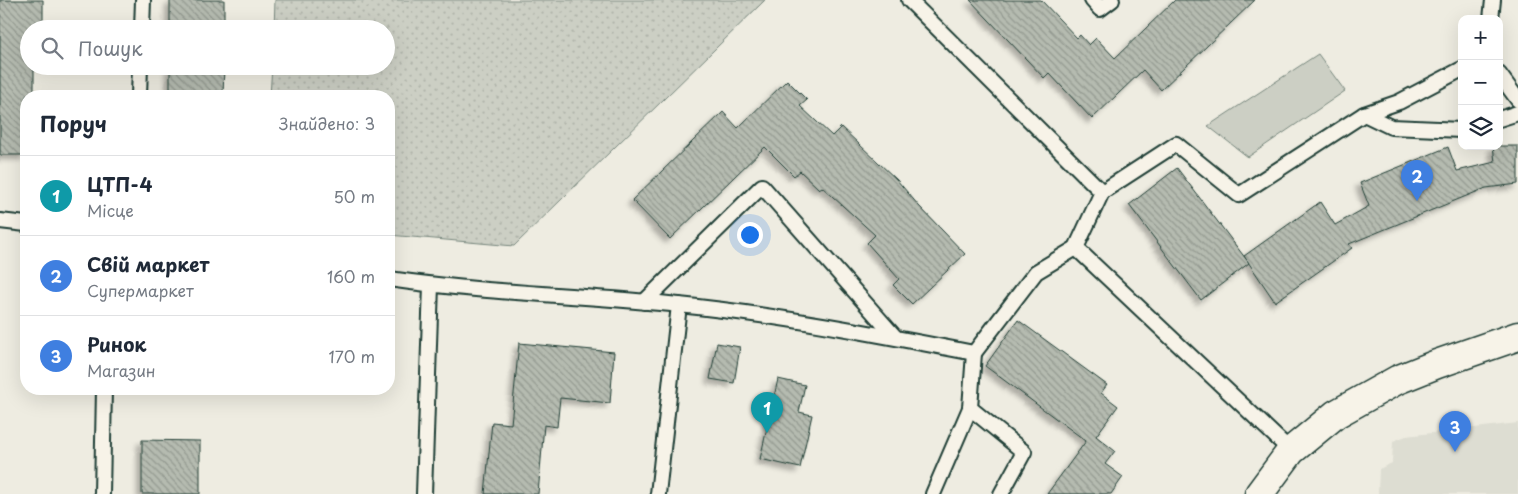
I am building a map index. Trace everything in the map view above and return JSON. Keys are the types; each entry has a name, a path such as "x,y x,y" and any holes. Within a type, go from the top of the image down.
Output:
{"street":[{"path":"1260,494 1291,451 1336,414 1397,380 1518,336"}],"lane":[{"path":"142,20 143,0"},
{"path":"909,0 1102,192"},
{"path":"1092,0 1100,9 1112,0"},
{"path":"1491,15 1493,0"},
{"path":"933,494 970,408 974,353 1036,272 1076,248 1102,192 1176,144 1239,195 1364,114 1399,102 1458,71"},
{"path":"139,90 140,75"},
{"path":"1503,79 1518,100"},
{"path":"1503,118 1518,113"},
{"path":"1364,114 1391,127 1458,130"},
{"path":"644,302 762,186 895,337"},
{"path":"0,221 20,223"},
{"path":"1076,248 1291,451"},
{"path":"395,280 432,285 679,305 824,324 974,353"},
{"path":"424,494 432,285"},
{"path":"658,494 679,305"},
{"path":"102,494 104,395"},
{"path":"970,408 1024,452 1001,494"}],"shaded area":[{"path":"275,0 765,0 514,246 395,236 395,90 270,90 271,75 395,75 395,20 274,20"},
{"path":"1318,54 1345,91 1248,157 1208,126"},
{"path":"1518,423 1518,494 1378,494 1379,469 1392,463 1393,441 1406,436"}],"building":[{"path":"0,0 43,0 43,20 20,20 20,75 34,75 34,90 20,90 20,155 0,155"},
{"path":"170,0 224,0 224,20 170,20"},
{"path":"970,0 1041,0 1077,38 1080,35 1089,45 1096,38 1115,58 1175,0 1255,0 1161,90 1143,70 1092,119 1049,73 1044,78"},
{"path":"170,75 224,75 223,90 170,90"},
{"path":"787,80 807,100 800,106 832,136 841,127 897,180 965,254 912,304 893,285 899,279 867,243 875,235 822,187 819,189 800,171 794,176 765,147 670,239 632,200 723,112 738,128"},
{"path":"1503,146 1518,146 1518,184 1486,188 1349,244 1352,248 1275,302 1244,256 1320,202 1335,225 1369,206 1360,183 1448,147 1457,171 1495,162 1494,150 1503,150"},
{"path":"1177,168 1249,263 1201,300 1129,205"},
{"path":"1018,320 1107,385 1101,393 1118,406 1096,436 1115,451 1105,464 1123,477 1111,494 1047,494 1086,441 985,366"},
{"path":"519,343 614,352 610,403 560,398 557,427 544,425 538,494 485,494 492,422 511,424"},
{"path":"717,343 740,347 734,383 710,379"},
{"path":"778,379 805,385 799,412 812,415 800,468 760,459"},
{"path":"142,440 200,441 200,494 142,494"}],"place":[{"name":"Свiй маркет","path":"1417,201"},
{"name":"ЦТП-4","path":"767,433"},
{"name":"Ринок","path":"1455,452"}]}
